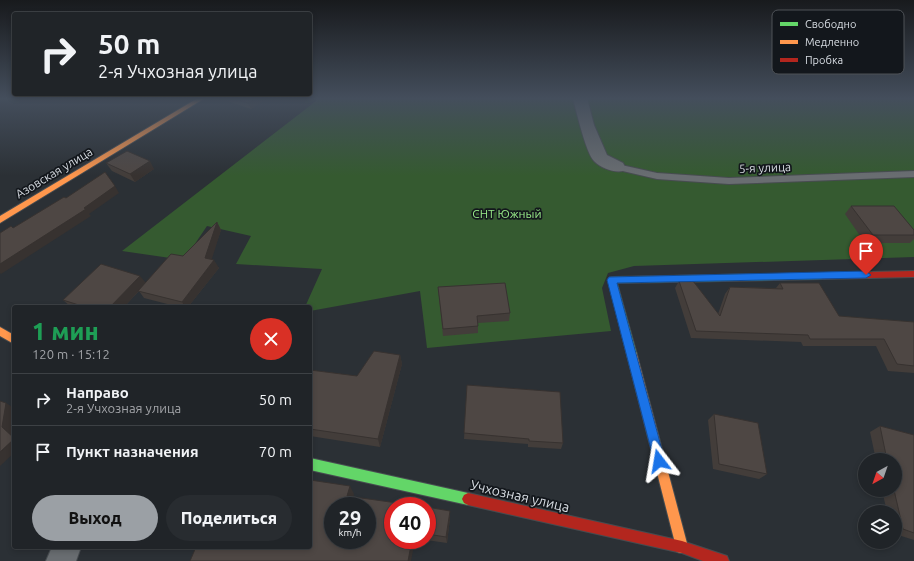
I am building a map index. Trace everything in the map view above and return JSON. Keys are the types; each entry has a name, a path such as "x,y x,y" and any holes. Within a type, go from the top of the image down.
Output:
{"street":[{"name":"Азовская улица","path":"0,220 159,124"},
{"path":"587,124 600,158 617,167"},
{"path":"682,546 612,280 914,274"},
{"path":"0,331 12,339"},
{"name":"Учхозная улица","path":"312,464 682,546 722,561"},
{"path":"61,561 66,549"}],"lane":[{"name":"5-я улица","path":"617,167 657,176 729,181 914,174"}],"green space":[{"name":"СНТ Южный","path":"286,124 914,124 914,257 634,266 608,273 602,288 611,331 427,348 420,291 312,311 312,305 306,305 322,269 236,264 251,236 207,226 184,260 122,251"}],"building":[{"path":"127,151 150,161 130,174 106,163"},
{"path":"105,172 115,186 84,208 86,209 0,264 0,233 11,226 13,228 64,197 66,198"},
{"path":"851,206 894,206 914,230 914,235 873,235"},
{"path":"217,222 205,258 214,260 182,302 138,291 171,254 183,256"},
{"path":"101,264 140,276 112,305 79,305 63,300"},
{"path":"679,281 693,281 720,316 730,287 783,289 780,283 819,283 839,316 914,322 914,366 897,364 884,339 810,339 808,335 696,331"},
{"path":"505,283 510,313 477,316 478,326 443,329 438,287"},
{"path":"374,351 400,355 378,439 312,429 312,370 357,376"},
{"path":"467,385 560,392 563,443 529,441 529,439 464,433"},
{"path":"0,401 6,403 2,427 12,436 12,441 0,452"},
{"path":"714,414 758,423 767,474 719,464"},
{"path":"880,426 914,435 914,533 903,529 902,505 897,505 896,497 902,497 902,453 886,453"},
{"path":"312,480 350,486 347,496 354,497 324,497 324,549 376,549 376,500 384,501 384,549 410,549 408,561 190,561 195,549 312,549"},
{"path":"436,509 450,511 446,537 436,535"}],"traffic: fast":[{"path":"632,355 612,280 823,276"},
{"path":"312,464 468,499"}],"traffic: slow":[{"path":"0,220 159,124"},
{"path":"0,331 12,339"},
{"path":"632,355 682,547"}],"traffic: jam":[{"path":"823,276 914,274"},
{"path":"468,499 682,547 722,561"}],"route":[{"path":"659,461 612,280 866,275"}]}
